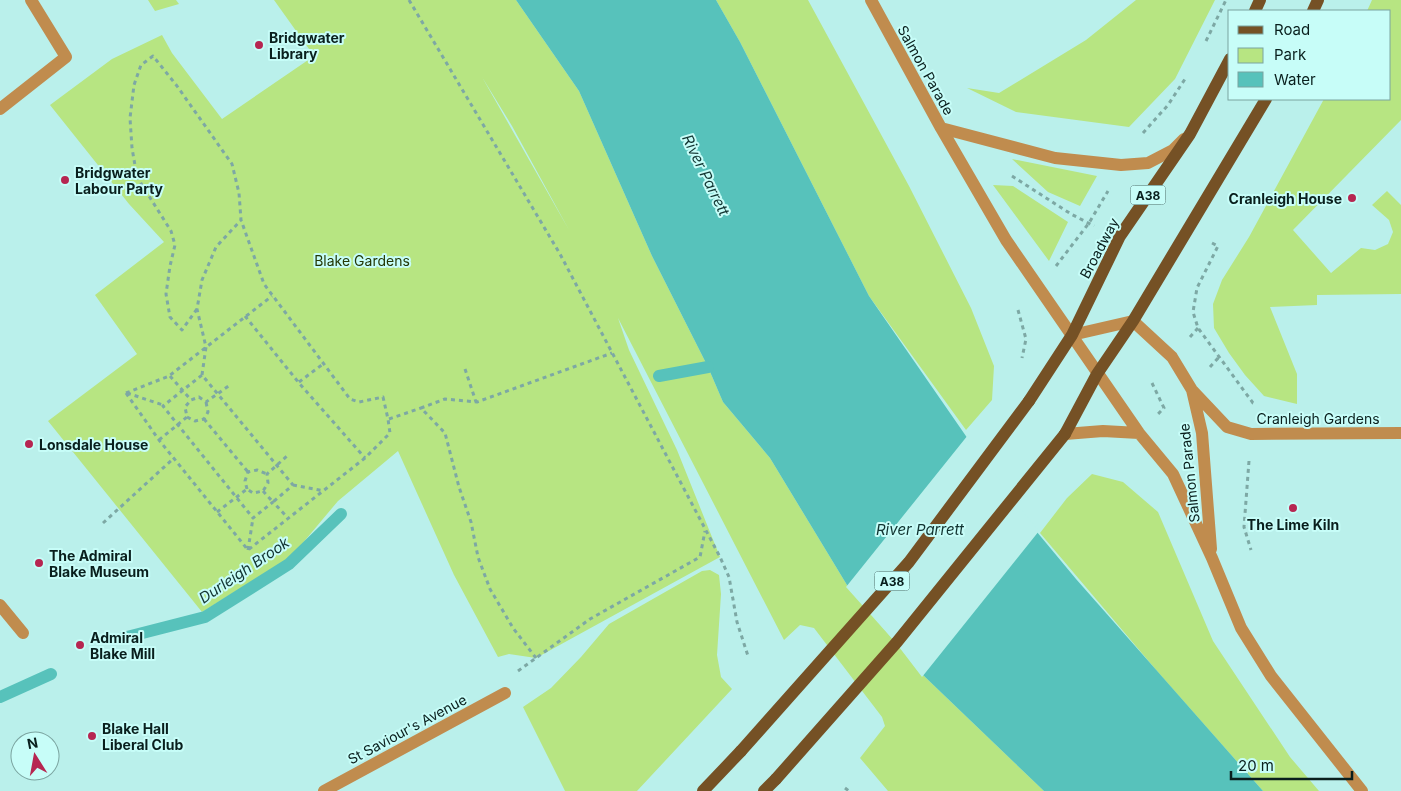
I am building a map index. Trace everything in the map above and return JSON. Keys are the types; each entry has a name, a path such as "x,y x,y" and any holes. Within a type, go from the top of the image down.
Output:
{"main road":[{"name":"Broadway","path":"703,791 909,562 1030,401 1072,335 1120,236 1190,134 1228,63"},
{"path":"764,791 898,642 1065,434 1098,374 1133,321 1265,100"}],"street":[{"path":"0,108 66,57 31,0"},
{"name":"Salmon Parade","path":"871,0 941,128 1006,240 1139,433 1173,474 1212,558 1241,628 1271,676 1362,791"},
{"name":"Salmon Parade","path":"941,128 1055,158 1121,165 1148,163 1173,150 1190,134"},
{"path":"1072,335 1133,321"},
{"name":"Salmon Parade","path":"1133,321 1172,357 1192,390 1202,433 1212,558"},
{"name":"Cranleigh Gardens","path":"1192,390 1227,427 1251,434 1401,433"},
{"path":"1065,434 1103,431 1139,433"},
{"path":"0,605 23,633"},
{"name":"St Saviour's Avenue","path":"324,791 505,693"}],"path":[{"path":"409,0 560,254 650,423 729,577 737,622 748,656"},
{"path":"197,309 182,330 170,316 166,294 175,246 172,231 137,177 132,148 130,118 134,85 141,65 153,56 177,86 232,164 239,193 241,220 264,284 350,399 359,402 383,396 388,419 390,433 365,458 248,550"},
{"path":"1137,139 1168,105"},
{"path":"1014,178 1098,227"},
{"path":"1054,268 1090,224 1111,185"},
{"path":"164,406 202,375 206,347 197,309 202,280 216,247 241,220"},
{"path":"1218,246 1197,288 1193,312 1198,328 1253,403"},
{"path":"126,393 170,376 272,296"},
{"path":"1018,310 1026,339 1020,366"},
{"path":"245,316 365,458"},
{"path":"388,419 445,399 477,402 612,353"},
{"path":"299,382 322,364"},
{"path":"465,369 477,402"},
{"path":"202,375 293,485 325,491"},
{"path":"170,376 190,400"},
{"path":"206,402 230,385"},
{"path":"126,393 164,406 253,518"},
{"path":"126,393 159,440 248,550"},
{"path":"199,397 206,402 208,412 204,419 195,421 187,417 186,407 190,400 199,397"},
{"path":"421,408 445,433 459,487 471,522 478,557 490,589 513,628 536,658"},
{"path":"159,440 187,417"},
{"path":"204,419 248,472"},
{"path":"1249,455 1244,527 1250,550"},
{"path":"267,474 287,456"},
{"path":"103,523 174,458"},
{"path":"248,472 257,470 267,474"},
{"path":"248,472 245,481 247,489 254,493 263,491 268,483 267,474"},
{"path":"248,550 253,518 293,485"},
{"path":"217,512 247,489"},
{"path":"263,491 288,518"},
{"path":"505,693 499,683 590,619 700,557 705,531"},
{"path":"845,788 849,791"}],"green space":[{"path":"148,0 176,0 179,4 155,11"},
{"name":"Blake Gardens","path":"274,0 516,0 579,91 652,256 708,367 723,402 770,458 847,585 923,675 1044,791 888,791 860,758 885,726 882,717 814,628 800,625 784,640 618,318 629,350 677,450 720,557 536,658 509,654 498,657 454,575 398,451 338,501 291,557 202,612 48,421 137,354 95,295 164,242 129,204 50,105 112,59 162,35 172,53 222,119 314,56","holes":["482,77 512,126 569,230"]},
{"path":"716,0 808,0 909,186 971,308 994,366 992,400 966,430 869,296 740,42"},
{"path":"1136,0 1215,0 1175,79 1129,127 1016,112 967,88 999,93 1086,40"},
{"path":"1372,0 1401,0 1401,120 1293,230 1331,273 1361,248 1375,250 1388,244 1393,232 1389,220 1372,205 1387,191 1401,205 1401,294 1317,295 1317,305 1270,307 1297,374 1297,404 1264,396 1245,375 1214,328 1213,304 1222,280 1249,237 1323,100 1391,100 1391,10 1367,10"},
{"path":"1012,159 1097,176 1080,206 1048,192"},
{"path":"993,185 1013,186 1068,222 1049,261"},
{"path":"1092,474 1123,482 1158,512 1213,641 1290,757 1319,791 1263,791 1157,671 1040,533 1067,498"},
{"path":"710,570 719,575 721,594 717,655 721,677 732,689 637,791 565,791 523,707 551,688 609,624 702,571"}],"water":[{"name":"River Parrett","path":"516,0 716,0 740,42 869,296 1012,502 1076,579 1263,791 1044,791 923,675 847,585 770,458 723,402 708,367 652,256 579,91"}],"pier":[{"path":"968,435 1014,501 1039,531 922,677 896,643 846,587"}],"waterway":[{"name":"Durleigh Brook","path":"659,376 708,367"},
{"name":"Durleigh Brook","path":"123,638 205,617 289,564 341,514"},
{"name":"Durleigh Brook","path":"0,697 51,674"}],"place":[{"name":"Bridgwater Library","path":"259,45"},
{"name":"Bridgwater Labour Party","path":"65,180"},
{"name":"Cranleigh House","path":"1352,198"},
{"name":"Lonsdale House","path":"29,444"},
{"name":"The Lime Kiln","path":"1293,508"},
{"name":"The Admiral Blake Museum","path":"39,563"},
{"name":"Admiral Blake Mill","path":"80,645"},
{"name":"Blake Hall Liberal Club","path":"92,736"}]}
